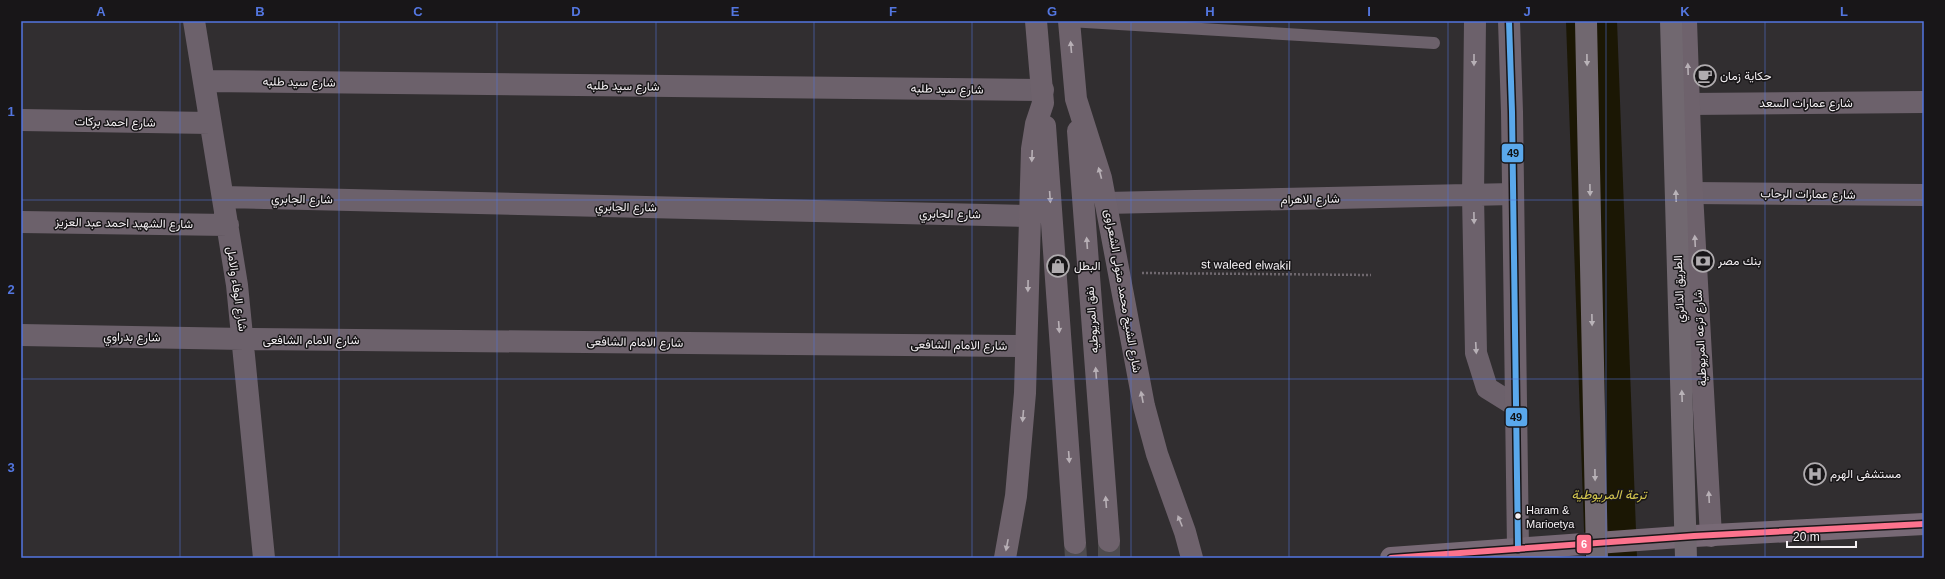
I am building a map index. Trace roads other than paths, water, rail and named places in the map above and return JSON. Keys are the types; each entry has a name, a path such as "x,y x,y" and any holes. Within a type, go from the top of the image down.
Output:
{"highway":[{"path":"1586,21 1597,558"},
{"name":"الطريق الدائري","path":"1671,21 1686,558"}],"main road":[{"path":"1036,21 1043,96 1075,543"},
{"name":"شارع الشيخ محمد متولى الشعراوى","path":"1069,21 1076,100 1096,158 1150,429 1168,487 1185,532 1192,558"},
{"path":"1509,21 1518,549"},
{"name":"شارع ترعه المريوطية","path":"1686,21 1703,536"},
{"path":"1005,558 1016,496 1025,393 1029,216 1033,137 1043,96"},
{"name":"نفق المريوطيه","path":"1076,100 1109,541"},
{"path":"1391,558 1703,536 1924,524"}],"street":[{"name":"شارع الوفاء والامل","path":"194,21 228,225 244,340 264,558"},
{"path":"1475,21 1473,195 1476,353 1487,388 1516,406"},
{"name":"شارع سيد طلبه","path":"204,82 1043,96"},
{"name":"شارع عمارات السعد","path":"1689,104 1924,102"},
{"name":"شارع احمد بركات","path":"21,120 210,123"},
{"name":"شارع عمارات الرحاب","path":"1692,193 1924,195"},
{"name":"شارع الاهرام","path":"1106,203 1513,194"},
{"name":"شارع الجابري","path":"223,197 1029,216"},
{"name":"شارع الشهيد احمد عبد العزيز","path":"21,222 228,225"},
{"name":"شارع بدراوي","path":"21,335 244,340"},
{"name":"شارع الامام الشافعى","path":"244,340 1026,346"}],"lane":[{"path":"1069,21 1434,43"}],"water":[{"name":"ترعة المريوطية","path":"1566,21 1617,21 1637,558 1585,558"}],"tunnel":[{"path":"1109,541 1109,558"},
{"path":"1075,543 1076,558"}],"place":[{"name":"حكاية زمان","path":"1705,76"},
{"name":"بنك مصر","path":"1703,261"},
{"name":"البطل","path":"1058,266"},
{"name":"مستشفى الهرم","path":"1815,474"},
{"name":"Haram & Marioetya","path":"1518,516"}]}
